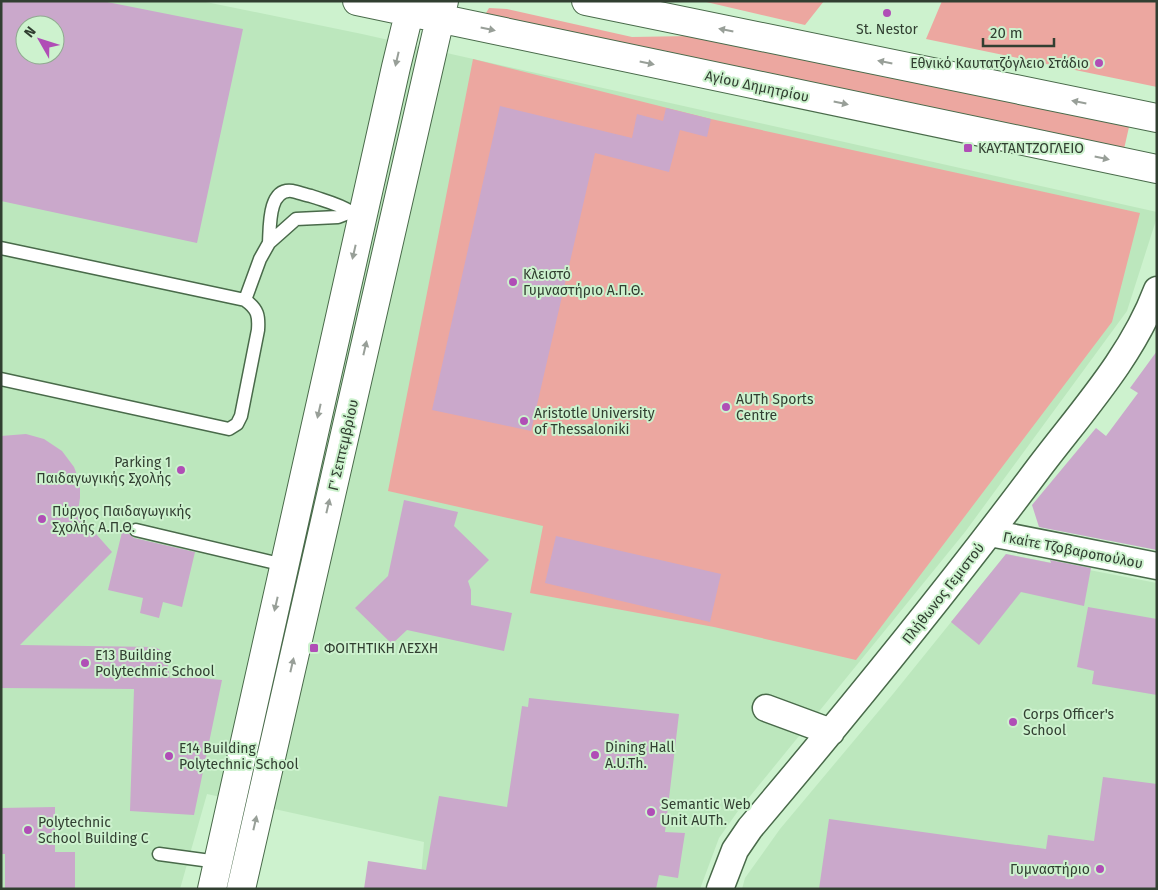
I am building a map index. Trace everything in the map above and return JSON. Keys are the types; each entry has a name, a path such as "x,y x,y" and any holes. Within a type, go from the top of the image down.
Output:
{"main road":[{"name":"Αγίου Δημητρίου","path":"358,1 443,10 1157,169"},
{"path":"586,1 1152,120"},
{"path":"212,889 284,566 357,213 410,7"},
{"name":"Γ' Σεπτεμβρίου","path":"241,889 443,10"}],"street":[{"name":"Πλήθωνος Γεμιστού","path":"720,889 738,844 876,679 990,533 1132,342 1157,290"},
{"name":"Γκαίτε Τζοβαροπούλου","path":"990,533 1157,566"},
{"path":"766,708 831,732"}],"lane":[{"path":"269,242 270,216 274,202 281,193 290,191 341,205 357,213"},
{"path":"245,300 260,259 269,242 296,219 338,217 357,213"},
{"path":"1,248 245,300 254,306 259,316 258,330 240,416 237,424 229,428 1,379"},
{"path":"136,530 284,566"},
{"path":"159,854 218,862"}],"shaded area":[{"name":"Aristotle University of Thessaloniki","path":"1,1 201,1 362,34 1157,212 1127,311 965,532 738,811 719,838 700,889 420,889 424,842 207,794 180,889 1,889"},
{"path":"702,1 824,1 805,25"},
{"name":"Εθνικό Καυτατζόγλειο Στάδιο","path":"942,1 1157,1 1157,87 926,39"},
{"path":"489,8 507,9 632,37 690,36 1129,127 1124,149 490,17 486,13"},
{"name":"AUTh Sports Centre","path":"473,59 711,119 1140,213 1112,322 856,660 714,627 530,593 543,526 388,491"},
{"name":"Corps Officer's School","path":"1006,554 1157,583 1157,889 742,889 745,878 780,829 893,694"}],"building":[{"path":"1,1 102,1 243,29 197,243 1,201"},
{"name":"Κλειστό Γυμναστήριο Α.Π.Θ.","path":"500,106 632,138 637,114 663,121 666,108 711,119 707,137 680,130 669,172 595,153 531,431 432,410"},
{"path":"1157,351 1157,550 1039,527 1032,505 1096,428 1106,436 1138,393 1130,388"},
{"path":"26,434 44,439 62,451 74,467 80,483 78,511 112,552 20,645 155,647 164,652 170,678 190,677 222,680 194,815 130,811 134,689 1,688 1,436"},
{"path":"404,500 458,512 454,526 489,560 468,581 471,590 471,605 512,613 504,651 407,630 392,644 355,608 388,576"},
{"path":"122,532 134,538 195,552 182,607 163,602 159,618 140,613 143,598 108,590"},
{"path":"556,536 721,574 710,622 545,583"},
{"path":"1006,554 1051,563 1050,560 1091,568 1084,606 1021,592 979,645 951,622"},
{"path":"1088,607 1157,619 1157,695 1092,684 1094,671 1077,667"},
{"name":"Dining Hall A.U.Th.","path":"529,698 679,714 665,832 685,833 678,878 659,875 656,889 364,889 368,861 426,870 439,796 507,807 522,706 528,707"},
{"path":"1103,777 1157,784 1157,889 819,889 829,819 1046,849 1048,835 1094,841"},
{"name":"Polytechnic School Building C","path":"55,807 55,852 75,852 75,889 5,889 5,854 1,854 1,808"}],"place":[{"name":"St. Nestor","path":"887,13"},
{"name":"Εθνικό Καυτατζόγλειο Στάδιο","path":"1099,63"},
{"name":"ΚΑΥΤΑΝΤΖΟΓΛΕΙΟ","path":"968,148"},
{"name":"Κλειστό Γυμναστήριο Α.Π.Θ.","path":"513,282"},
{"name":"AUTh Sports Centre","path":"726,407"},
{"name":"Aristotle University of Thessaloniki","path":"524,421"},
{"name":"Parking 1 Παιδαγωγικής Σχολής","path":"181,470"},
{"name":"Πύργος Παιδαγωγικής Σχολής Α.Π.Θ.","path":"42,519"},
{"name":"ΦΟΙΤΗΤΙΚΗ ΛΕΣΧΗ","path":"314,648"},
{"name":"E13 Building Polytechnic School","path":"85,663"},
{"name":"Corps Officer's School","path":"1013,722"},
{"name":"Dining Hall A.U.Th.","path":"595,755"},
{"name":"E14 Building Polytechnic School","path":"169,756"},
{"name":"Semantic Web Unit AUTh.","path":"651,812"},
{"name":"Polytechnic School Building C","path":"28,830"},
{"name":"Γυμναστήριο","path":"1100,869"}]}
